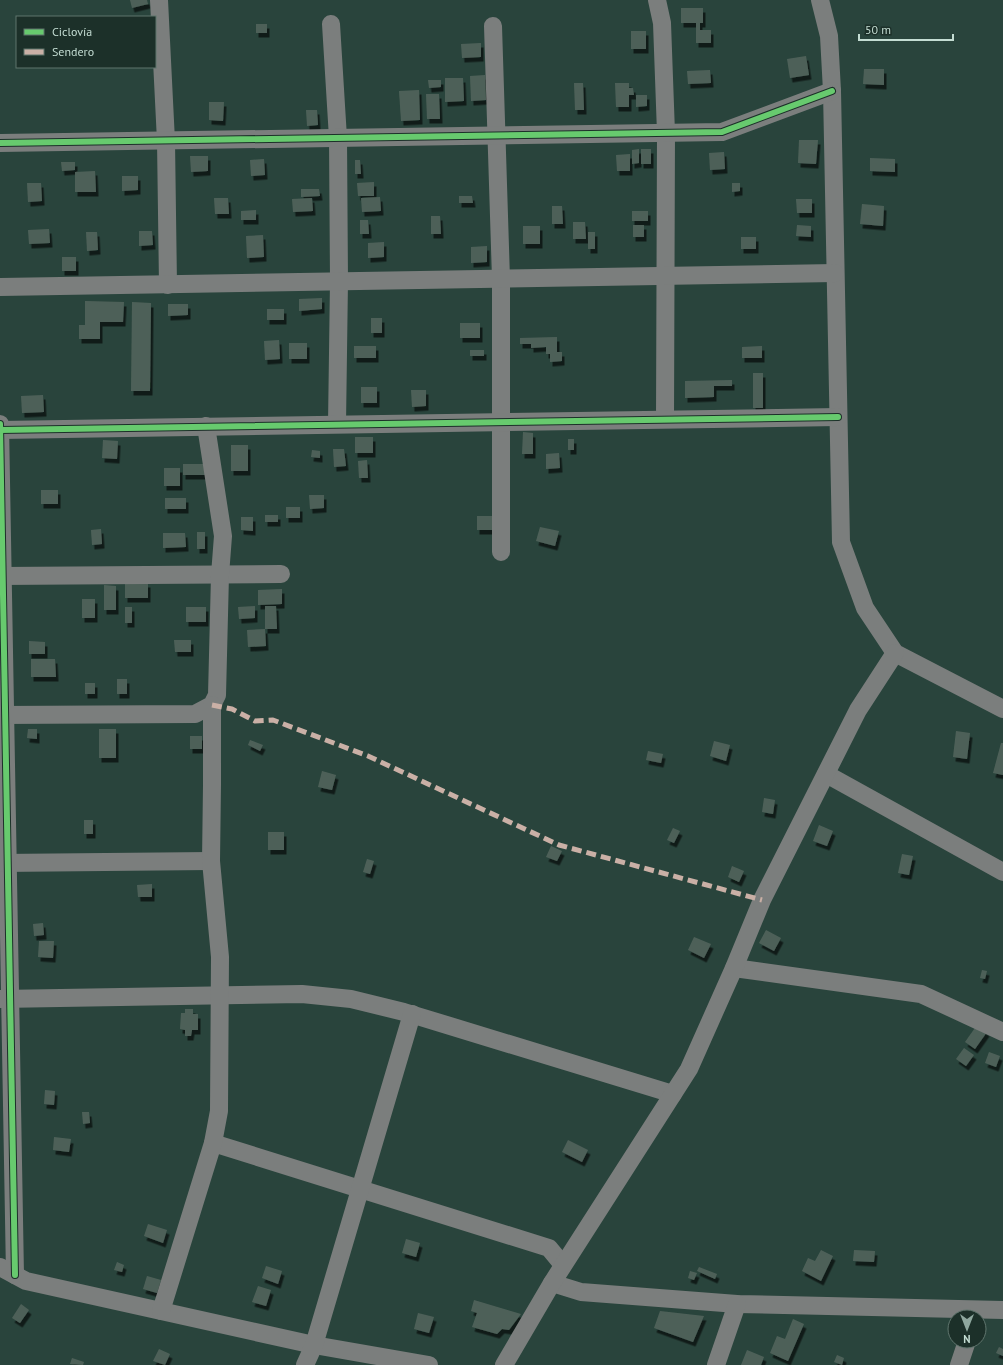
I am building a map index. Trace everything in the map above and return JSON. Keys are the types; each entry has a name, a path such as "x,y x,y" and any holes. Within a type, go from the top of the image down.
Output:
{"street":[{"path":"159,0 166,141 168,285"},
{"path":"657,0 662,23 666,133 665,419"},
{"path":"820,0 829,36 832,90 841,542 865,608 895,653 1003,709"},
{"path":"331,24 338,138 339,282 337,424"},
{"path":"493,26 501,279 501,552"},
{"path":"0,143 722,132 832,90"},
{"path":"0,288 836,273"},
{"path":"0,430 838,417"},
{"path":"0,424 8,1271 26,1281 314,1345 428,1365"},
{"path":"161,1311 213,1143 219,1111 220,957 210,861 212,705 217,694 220,575 223,536 206,426"},
{"path":"1,576 281,574"},
{"path":"504,1365 563,1265 689,1069 734,968 762,900 858,710 895,653"},
{"path":"3,715 195,714 212,705"},
{"path":"826,774 1003,872"},
{"path":"4,863 210,861"},
{"path":"734,968 921,994 1003,1032"},
{"path":"5,1000 302,994 351,999 412,1014 673,1094"},
{"path":"306,1365 314,1345 412,1014"},
{"path":"213,1143 549,1248 563,1265"},
{"path":"552,1283 581,1292 737,1304 947,1312"},
{"path":"716,1365 737,1304"},
{"path":"987,1312 1003,1310"},
{"path":"959,1365 964,1349"}],"building":[{"path":"130,0 147,0 148,4 132,8"},
{"path":"681,8 703,8 703,23 700,23 700,30 711,30 711,43 696,43 696,23 681,23"},
{"path":"256,24 267,24 267,33 256,33"},
{"path":"631,31 646,31 646,49 631,49"},
{"path":"481,43 481,57 462,58 461,44"},
{"path":"806,56 809,75 790,78 787,59"},
{"path":"864,69 884,69 884,85 863,84"},
{"path":"710,70 711,83 688,84 687,71"},
{"path":"485,75 486,100 471,101 470,76"},
{"path":"445,78 463,78 464,101 445,102"},
{"path":"428,80 441,80 441,87 429,88"},
{"path":"574,83 583,83 584,110 575,110"},
{"path":"615,83 629,83 629,88 633,88 634,95 629,95 629,107 616,107"},
{"path":"419,90 420,120 401,121 399,91"},
{"path":"426,94 439,94 440,119 427,119"},
{"path":"636,95 647,95 647,106 636,107"},
{"path":"209,102 224,102 223,121 209,120"},
{"path":"306,110 317,110 318,125 307,126"},
{"path":"799,140 818,140 816,164 798,163"},
{"path":"639,149 639,163 632,164 632,150"},
{"path":"641,149 651,149 651,164 641,164"},
{"path":"724,152 725,169 710,170 709,153"},
{"path":"630,154 630,171 617,171 616,155"},
{"path":"190,156 208,156 208,171 191,172"},
{"path":"870,158 895,159 895,172 870,171"},
{"path":"264,159 265,175 251,176 250,160"},
{"path":"355,160 360,160 361,174 355,174"},
{"path":"61,162 75,162 75,170 62,171"},
{"path":"95,171 96,192 75,192 75,172"},
{"path":"122,176 138,176 138,190 122,191"},
{"path":"374,182 374,196 358,196 357,183"},
{"path":"27,183 41,183 42,201 28,202"},
{"path":"732,183 740,183 740,191 732,192"},
{"path":"301,189 319,189 320,196 301,197"},
{"path":"459,196 472,196 473,203 459,203"},
{"path":"380,197 381,211 362,212 361,198"},
{"path":"214,198 228,198 229,214 215,214"},
{"path":"312,198 313,211 293,212 292,199"},
{"path":"796,199 812,199 812,213 797,213"},
{"path":"862,204 884,206 883,226 860,224"},
{"path":"552,206 562,206 563,224 552,224"},
{"path":"256,210 256,220 241,220 241,211"},
{"path":"632,211 648,211 648,221 632,221"},
{"path":"431,216 440,216 441,234 431,234"},
{"path":"360,220 368,220 369,234 360,234"},
{"path":"573,222 585,222 586,239 573,239"},
{"path":"633,225 644,225 644,237 633,237"},
{"path":"797,225 811,226 811,237 796,236"},
{"path":"523,226 540,226 540,244 523,244"},
{"path":"49,229 50,243 29,244 28,230"},
{"path":"139,231 152,231 153,245 139,246"},
{"path":"86,232 97,232 98,250 87,251"},
{"path":"588,232 595,232 595,249 588,249"},
{"path":"263,235 264,257 247,258 246,236"},
{"path":"741,237 756,237 756,249 741,249"},
{"path":"384,242 384,257 368,258 368,243"},
{"path":"487,246 487,262 471,263 471,247"},
{"path":"62,257 76,257 76,271 62,271"},
{"path":"322,298 322,309 299,311 299,299"},
{"path":"85,301 124,302 123,322 100,322 100,339 79,339 79,325 85,325"},
{"path":"132,302 151,303 150,391 131,391"},
{"path":"168,304 188,304 188,315 168,316"},
{"path":"267,309 284,309 284,320 267,320"},
{"path":"371,318 382,318 382,333 371,333"},
{"path":"460,323 480,323 480,338 460,338"},
{"path":"557,337 557,352 562,352 562,361 550,362 550,354 546,354 546,347 531,348 531,344 520,344 520,338"},
{"path":"279,340 280,359 265,360 264,341"},
{"path":"289,343 307,343 307,359 289,359"},
{"path":"354,346 376,346 376,358 354,358"},
{"path":"762,346 762,358 742,358 742,347"},
{"path":"470,350 484,350 484,356 470,356"},
{"path":"753,373 763,373 763,408 753,408"},
{"path":"732,380 732,386 714,386 714,397 685,398 685,381"},
{"path":"361,387 377,387 377,403 361,403"},
{"path":"411,390 426,390 426,406 412,407"},
{"path":"43,395 44,412 22,413 21,396"},
{"path":"523,432 533,433 533,454 522,454"},
{"path":"355,437 373,437 373,453 355,453"},
{"path":"568,439 574,439 574,450 568,450"},
{"path":"103,440 118,441 117,459 102,458"},
{"path":"231,445 248,445 248,471 231,471"},
{"path":"333,449 344,449 346,466 334,467"},
{"path":"312,450 320,451 320,458 311,457"},
{"path":"559,453 560,468 546,469 546,454"},
{"path":"367,460 368,478 359,478 358,461"},
{"path":"183,464 206,464 206,475 183,475"},
{"path":"164,468 180,468 180,486 164,486"},
{"path":"41,490 58,490 58,504 41,504"},
{"path":"309,495 324,495 324,508 310,509"},
{"path":"165,498 186,498 186,509 165,509"},
{"path":"286,507 300,507 300,518 286,518"},
{"path":"265,515 278,515 278,522 265,522"},
{"path":"477,516 495,516 496,530 477,530"},
{"path":"241,517 253,517 253,531 241,530"},
{"path":"540,527 559,531 555,546 536,541"},
{"path":"101,529 102,544 92,545 91,530"},
{"path":"197,532 205,532 205,549 197,549"},
{"path":"163,533 185,533 186,547 163,548"},
{"path":"125,582 148,583 148,598 125,598"},
{"path":"104,585 116,586 116,610 104,610"},
{"path":"282,589 282,604 258,605 258,590"},
{"path":"82,599 95,599 95,618 82,618"},
{"path":"255,606 255,618 239,619 238,607"},
{"path":"265,606 276,606 277,629 265,629"},
{"path":"125,607 132,607 132,623 125,623"},
{"path":"186,607 206,607 206,622 186,622"},
{"path":"265,629 266,646 248,647 247,630"},
{"path":"174,640 191,640 191,652 175,652"},
{"path":"29,641 45,642 45,654 29,654"},
{"path":"31,659 55,659 56,677 31,677"},
{"path":"117,679 127,679 127,694 117,694"},
{"path":"85,683 95,683 95,694 85,694"},
{"path":"28,729 37,729 37,739 27,738"},
{"path":"99,729 116,729 116,758 99,758"},
{"path":"956,731 970,733 967,759 953,757"},
{"path":"190,736 202,736 202,749 190,749"},
{"path":"250,740 263,745 260,751 248,745"},
{"path":"714,741 730,745 726,761 710,756"},
{"path":"1001,743 1003,743 1003,775 993,773"},
{"path":"648,751 663,754 661,763 646,760"},
{"path":"322,771 336,775 332,790 318,787"},
{"path":"764,798 775,800 773,814 762,812"},
{"path":"84,820 93,820 93,834 84,834"},
{"path":"819,825 833,831 827,846 813,841"},
{"path":"673,828 680,831 674,843 667,840"},
{"path":"268,832 284,832 284,850 268,850"},
{"path":"551,846 562,851 557,861 546,857"},
{"path":"902,854 913,856 909,875 898,873"},
{"path":"367,859 374,861 370,874 363,872"},
{"path":"732,866 744,871 739,882 728,877"},
{"path":"152,884 152,897 138,897 137,885"},
{"path":"43,923 44,935 34,936 33,924"},
{"path":"766,930 781,938 774,951 759,943"},
{"path":"694,937 711,944 704,958 688,950"},
{"path":"39,941 54,941 53,958 38,957"},
{"path":"982,970 987,971 985,979 980,978"},
{"path":"185,1009 193,1009 193,1014 198,1014 198,1030 192,1030 191,1036 185,1036 185,1030 180,1029 181,1013 185,1013"},
{"path":"977,1025 987,1032 975,1049 965,1042"},
{"path":"964,1048 974,1055 966,1066 956,1059"},
{"path":"989,1052 1000,1056 996,1067 985,1063"},
{"path":"45,1090 55,1091 54,1105 44,1104"},
{"path":"82,1112 89,1112 90,1123 83,1124"},
{"path":"54,1137 71,1139 69,1152 53,1150"},
{"path":"568,1140 588,1150 582,1162 562,1152"},
{"path":"148,1224 167,1230 163,1243 144,1236"},
{"path":"406,1239 420,1243 416,1257 402,1253"},
{"path":"821,1250 833,1256 821,1281 802,1271 808,1258 815,1261"},
{"path":"854,1250 875,1251 874,1262 853,1261"},
{"path":"117,1262 124,1265 122,1272 114,1270"},
{"path":"266,1266 282,1271 278,1284 262,1278"},
{"path":"699,1267 717,1274 715,1279 697,1271"},
{"path":"690,1271 697,1273 694,1280 688,1278"},
{"path":"147,1276 161,1280 157,1293 143,1289"},
{"path":"258,1286 271,1290 266,1306 252,1302"},
{"path":"474,1300 521,1314 509,1330 502,1329 497,1334 472,1327 477,1313 471,1311"},
{"path":"21,1304 29,1310 20,1323 12,1318"},
{"path":"660,1311 704,1316 693,1342 654,1328"},
{"path":"418,1313 434,1317 429,1333 414,1329"},
{"path":"793,1319 804,1324 788,1361 770,1353 777,1336 785,1339"},
{"path":"999,1347 1003,1349 1003,1356 996,1353"},
{"path":"159,1349 170,1354 165,1365 153,1361"},
{"path":"747,1350 764,1357 761,1365 741,1365"},
{"path":"837,1355 844,1358 842,1365 834,1362"},
{"path":"72,1358 84,1362 83,1365 70,1364"}],"marked path":[{"path":"212,705 232,709 255,721 273,720 368,756 559,845 762,900"}],"cycle path":[{"path":"0,143 722,132 832,91"},
{"path":"0,430 838,417"},
{"path":"0,424 15,1275"}]}
